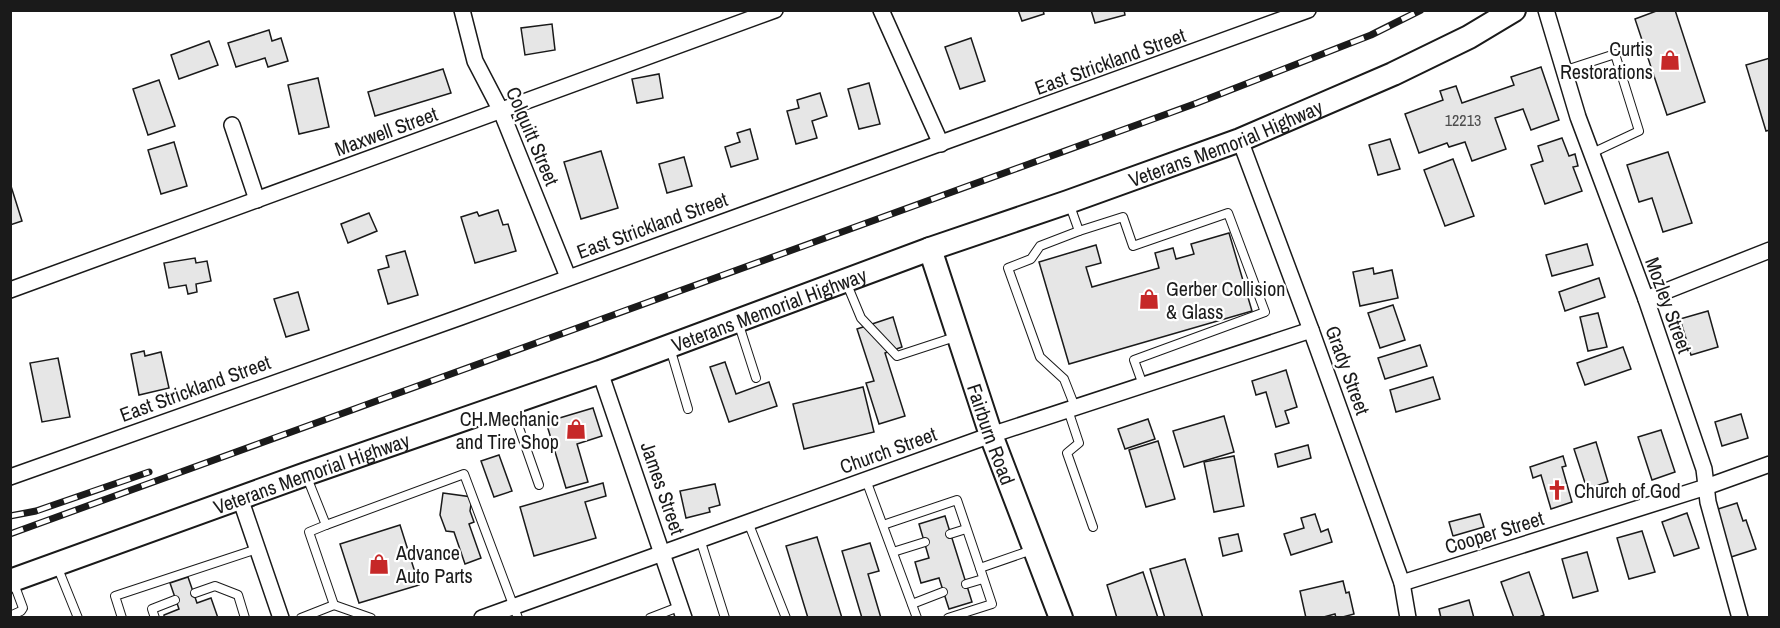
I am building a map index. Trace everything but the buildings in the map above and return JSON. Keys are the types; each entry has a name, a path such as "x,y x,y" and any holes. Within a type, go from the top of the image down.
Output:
{"main road":[{"name":"Veterans Memorial Highway","path":"12,580 306,474 600,372 930,249 1240,140 1393,74 1469,37 1514,10"},
{"name":"Fairburn Road","path":"930,249 991,435 1061,618"}],"street":[{"name":"Colquitt Street","path":"462,10 475,61 501,111 568,277"},
{"name":"Maxwell Street","path":"10,290 775,10"},
{"path":"881,10 941,144"},
{"name":"Mozley Street","path":"1546,10 1563,71 1646,299 1704,469 1708,502 1740,618"},
{"name":"East Strickland Street","path":"10,477 1307,11"},
{"path":"232,125 257,200"},
{"name":"Grady Street","path":"1240,140 1402,583 1408,618"},
{"path":"1646,299 1770,250"},
{"name":"Church Street","path":"482,618 516,612 700,539 991,435 1311,330"},
{"name":"James Street","path":"600,372 682,612"},
{"name":"Cooper Street","path":"1402,583 1706,487 1770,464"},
{"path":"240,498 280,618"}],"lane":[{"path":"1563,71 1615,54 1639,131 1592,153"},
{"path":"1068,202 1078,231"},
{"path":"1093,527 1067,453 1079,443 1064,380 1040,357 1008,268 1031,259 1040,246 1123,217 1133,246 1228,213 1264,312 1134,360 1143,385"},
{"path":"846,280 861,318 897,356 959,336"},
{"path":"738,321 756,378"},
{"path":"670,346 688,409"},
{"path":"510,403 539,484"},
{"path":"306,474 326,525"},
{"path":"334,605 309,532 464,474 516,612"},
{"path":"866,480 917,618"},
{"path":"883,525 957,500 992,604 948,618"},
{"path":"748,522 786,618"},
{"path":"950,534 966,529"},
{"path":"700,539 725,618"},
{"path":"893,552 925,542"},
{"path":"122,618 115,597 257,549"},
{"path":"980,568 1035,549"},
{"path":"57,564 78,618"},
{"path":"966,584 983,579"},
{"path":"10,616 21,611 22,608 12,580"},
{"path":"195,593 215,586 238,595 245,618"},
{"path":"912,604 944,592"},
{"path":"155,618 152,609 176,600"},
{"path":"302,618 334,605 372,618"},
{"path":"650,618 682,612"}],"railway":[{"path":"10,534 1197,103 1371,35 1421,10"},
{"path":"10,516 36,511 149,472"}],"place":[{"name":"Curtis Restorations","path":"1670,60"},
{"name":"Gerber Collision & Glass","path":"1149,299"},
{"name":"CH Mechanic and Tire Shop","path":"576,429"},
{"name":"Church of God","path":"1557,490"},
{"name":"Advance Auto Parts","path":"379,564"}]}
